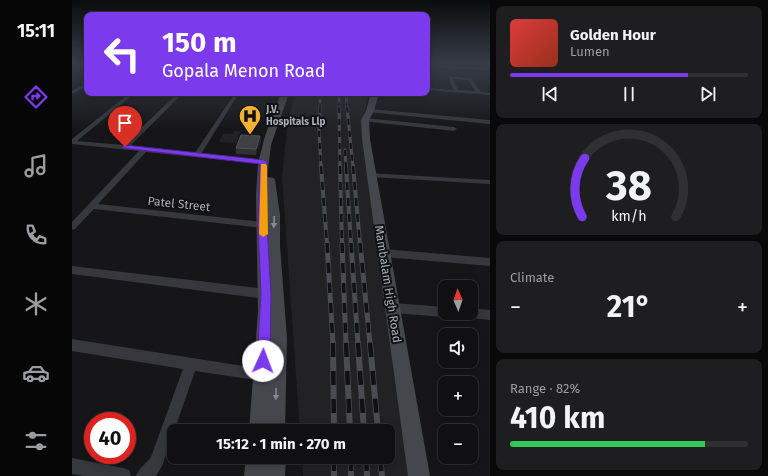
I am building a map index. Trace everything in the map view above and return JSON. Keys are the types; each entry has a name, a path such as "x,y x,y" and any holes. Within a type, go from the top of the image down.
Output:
{"street":[{"path":"454,85 457,90"},
{"path":"473,85 478,92"},
{"path":"72,93 84,86"},
{"path":"430,89 457,90 490,94"},
{"path":"72,142 130,96"},
{"path":"125,147 177,96"},
{"path":"197,155 235,96"},
{"path":"275,424 278,338 273,246 274,215 270,174 276,123 284,96"},
{"name":"Mambalam High Road","path":"374,96 368,116 371,175 392,308 422,476"},
{"path":"368,116 490,122"},
{"path":"368,116 454,129"},
{"path":"259,424 263,375 266,294 263,225 264,162 270,133 276,123"},
{"path":"72,142 264,162"},
{"path":"72,227 144,150"},
{"path":"371,175 490,182"},
{"name":"Patel Street","path":"92,206 263,225"},
{"path":"384,253 490,262"},
{"path":"72,270 266,294"},
{"path":"392,308 438,311"},
{"path":"478,314 490,315"},
{"path":"72,345 263,375"},
{"path":"144,476 152,469 157,461 191,363"},
{"path":"255,476 256,464"},
{"path":"274,476 275,464"},
{"path":"72,466 123,476"}],"shaded area":[{"path":"294,96 367,96 362,128 411,476 303,476 302,464 395,464 395,424 300,424 282,177 287,128"},
{"path":"234,131 241,131 236,143 219,142 223,134 233,134"}],"building":[{"path":"241,135 260,136 256,149 236,148"}],"railway":[{"path":"320,96 320,107"},
{"path":"339,96 339,107"},
{"path":"346,96 347,108"},
{"path":"320,107 319,131 321,167"},
{"path":"339,107 340,167"},
{"path":"347,107 353,167"},
{"path":"345,150 346,167"},
{"path":"321,166 327,244"},
{"path":"340,166 342,244"},
{"path":"346,166 351,244"},
{"path":"353,166 360,244"},
{"path":"327,243 333,344"},
{"path":"342,243 346,344"},
{"path":"351,243 358,344"},
{"path":"360,243 370,344"},
{"path":"333,343 334,424"},
{"path":"346,343 350,424"},
{"path":"358,343 364,424"},
{"path":"370,343 377,424"},
{"path":"334,464 334,476"},
{"path":"351,464 351,476"},
{"path":"366,464 367,476"},
{"path":"381,464 382,476"}],"slow traffic":[{"path":"263,166 263,234"}],"place":[{"name":"J.V. Hospitals Llp","path":"250,136"}],"route":[{"path":"125,147 264,162 263,225 266,294 263,361"}]}
